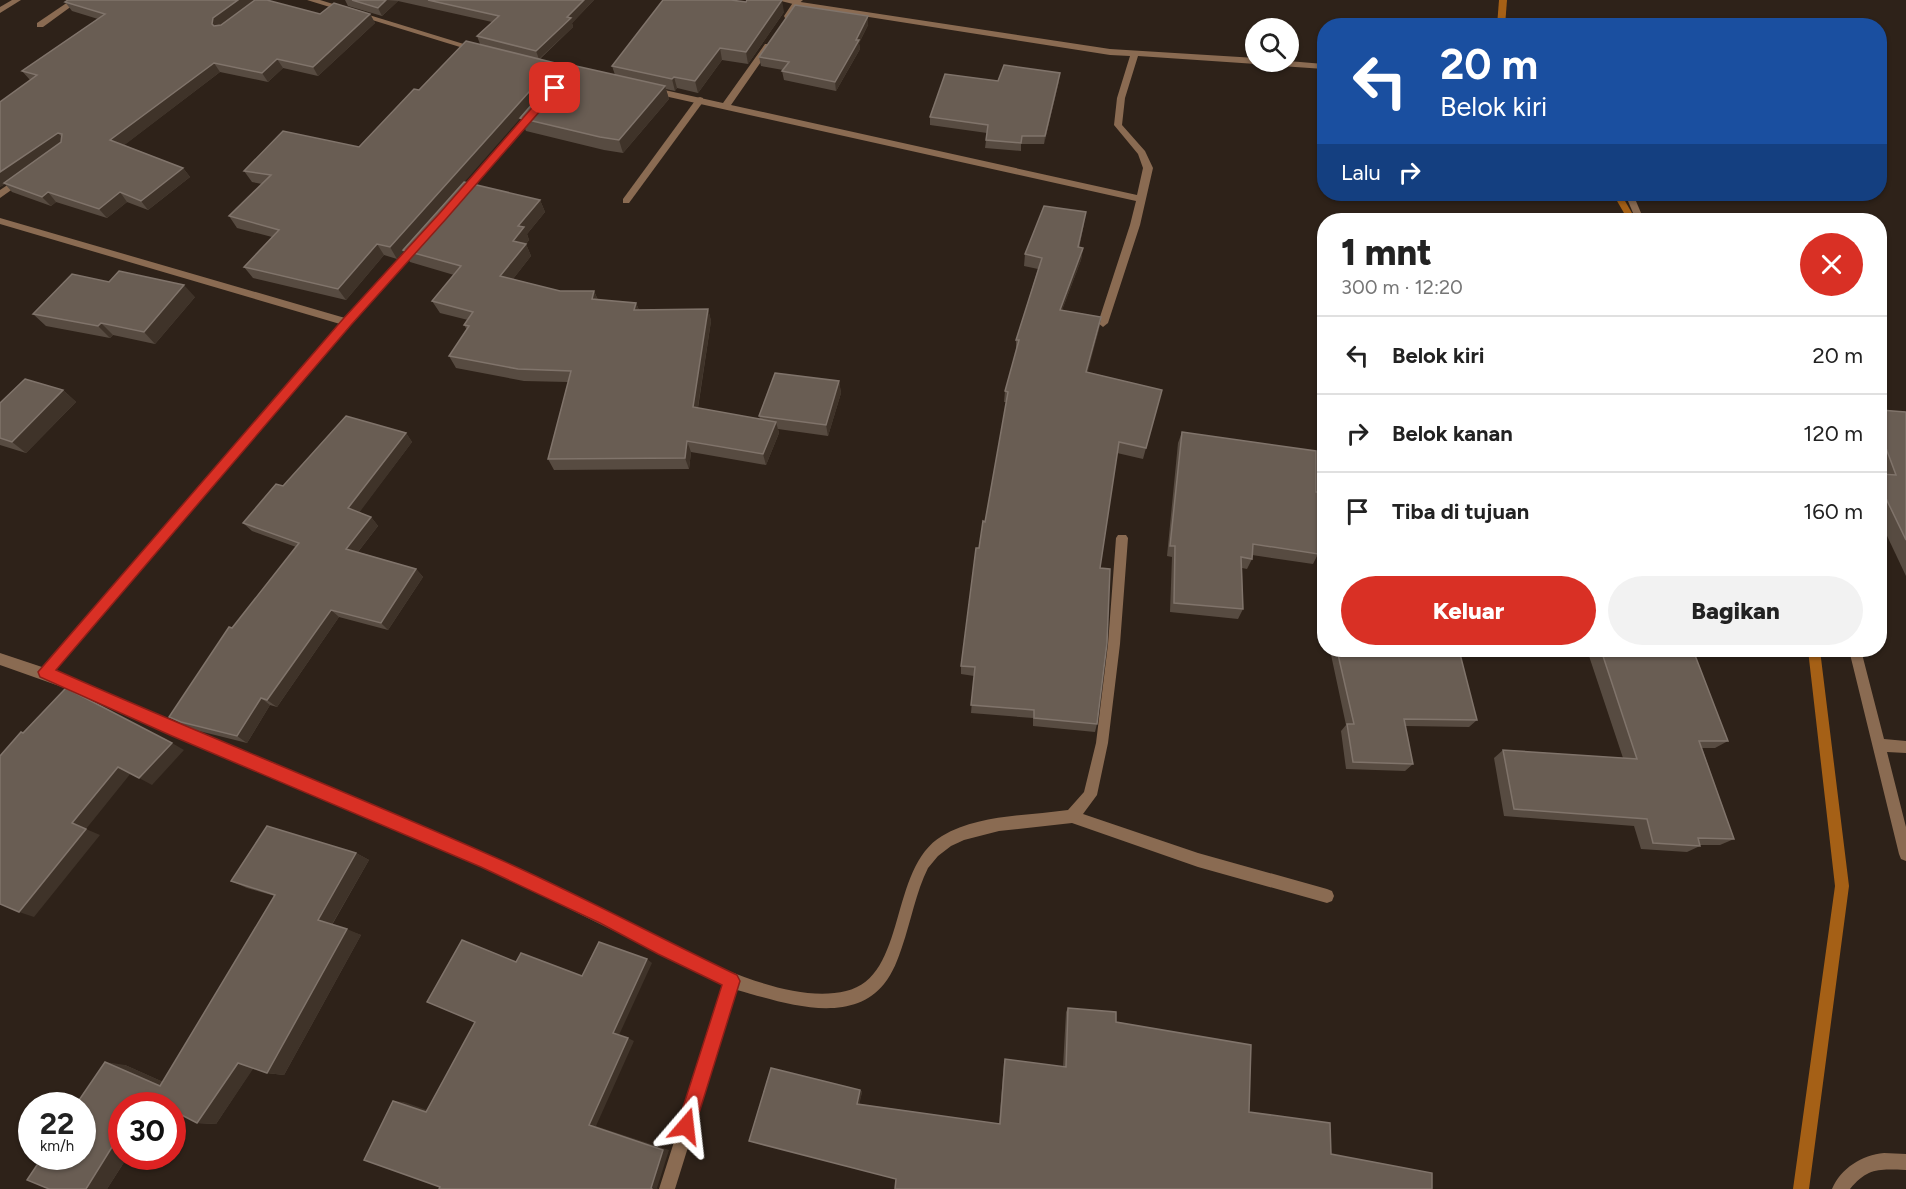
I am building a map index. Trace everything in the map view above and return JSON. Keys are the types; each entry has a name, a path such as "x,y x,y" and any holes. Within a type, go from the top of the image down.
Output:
{"street":[{"path":"0,11 17,0"},
{"path":"40,25 76,0"},
{"path":"311,0 489,52"},
{"path":"781,0 1049,44 1135,54 1245,60"},
{"path":"780,28 798,2"},
{"path":"726,106 775,36"},
{"path":"1103,323 1135,225 1148,168 1142,153 1118,125 1121,98 1135,54"},
{"path":"1299,65 1317,66"},
{"path":"645,88 1141,199"},
{"path":"626,201 700,100"},
{"path":"450,208 539,106"},
{"path":"0,195 28,174"},
{"path":"0,221 347,322"},
{"path":"45,672 347,322 427,234"},
{"path":"1072,816 1090,795 1102,743 1114,644 1122,538"},
{"path":"1858,657 1906,854"},
{"path":"0,659 45,672 177,731 486,861 606,917 664,949 732,981 786,995 832,1002 859,995 877,980 890,959 920,869 933,851 953,837 984,828 1072,816 1123,837 1239,873 1327,896"},
{"path":"1880,745 1906,747"},
{"path":"667,1189 732,981"},
{"path":"1840,1189 1855,1169 1876,1160 1906,1162"}],"building":[{"path":"68,0 238,0 213,18 214,26 221,25 255,0 267,0 320,14 334,3 370,14 313,67 277,59 262,73 214,63 110,140 183,168 141,201 120,192 99,209 48,192 42,197 4,183 61,142 62,134 58,133 0,172 0,102 37,75 22,71 105,14 65,2"},
{"path":"352,0 386,0 378,8"},
{"path":"428,0 584,0 567,17 571,18 536,51 477,36 499,16"},
{"path":"663,0 746,2 747,0 782,0 746,52 720,48 695,81 674,77 672,79 612,66"},
{"path":"795,5 868,16 856,40 859,40 835,82 782,71 789,62 759,57"},
{"path":"466,41 555,63 390,247 377,244 338,289 244,267 279,230 229,216 271,175 244,171 283,131 359,147 414,89 419,90"},
{"path":"567,64 665,86 619,140 520,118"},
{"path":"1004,65 1060,73 1045,136 1022,136 1021,143 986,140 988,125 930,117 945,74 998,81"},
{"path":"464,182 540,200 518,226 524,227 513,241 526,244 500,276 560,291 594,291 592,299 636,303 634,310 708,309 693,407 776,422 763,454 687,441 685,458 548,459 571,371 518,369 449,356 469,326 464,325 473,312 432,301 461,266 403,250"},
{"path":"1044,206 1086,212 1078,247 1083,248 1060,310 1101,317 1086,372 1162,390 1146,448 1119,442 1100,568 1110,569 1107,643 1097,724 1034,718 1034,710 971,705 975,667 961,666 976,548 979,548 983,521 985,522 1008,392 1005,391 1019,340 1016,340 1042,258 1025,254"},
{"path":"119,271 184,285 144,332 101,323 98,326 33,314 72,274 109,282"},
{"path":"775,373 839,381 826,425 759,416"},
{"path":"25,379 63,390 12,442 0,438 0,403"},
{"path":"1887,411 1906,412 1906,540 1887,501 1887,474 1896,475 1887,451"},
{"path":"346,416 406,433 348,508 371,517 346,549 416,569 381,623 331,610 267,700 261,698 237,736 169,717 229,627 232,628 299,543 243,523 276,484 283,486"},
{"path":"1182,432 1316,451 1317,554 1253,544 1252,559 1241,557 1243,609 1174,603 1175,546 1170,546"},
{"path":"1339,657 1461,657 1477,720 1404,719 1413,764 1353,762 1347,724 1354,724"},
{"path":"1603,657 1696,657 1728,741 1699,741 1734,839 1698,838 1700,846 1653,843 1647,819 1514,809 1503,750 1637,759"},
{"path":"66,688 172,743 139,778 118,767 72,823 86,829 19,912 0,904 0,756"},
{"path":"267,826 356,853 318,920 347,929 267,1073 238,1063 197,1123 186,1117 186,1092 108,1092 108,1153 86,1189 49,1189 27,1180 34,1170 96,1170 96,1092 85,1092 105,1062 160,1086 275,895 231,881"},
{"path":"462,940 516,962 521,953 582,976 599,942 647,959 613,1033 628,1038 589,1125 663,1150 652,1189 439,1189 440,1187 364,1160 393,1101 426,1112 475,1022 427,1002"},
{"path":"1068,1008 1116,1012 1116,1022 1251,1045 1249,1112 1330,1123 1331,1154 1432,1173 1432,1189 895,1189 896,1179 749,1141 771,1068 860,1090 857,1104 1000,1124 1005,1059 1066,1067"}],"waterway":[{"path":"1502,18 1503,0"},
{"path":"1621,201 1628,213"},
{"path":"1801,1189 1842,886 1815,657"}],"route":[{"path":"555,88 443,217 347,322 45,672 177,731 486,861 606,917 664,949 732,981 686,1126"}]}
